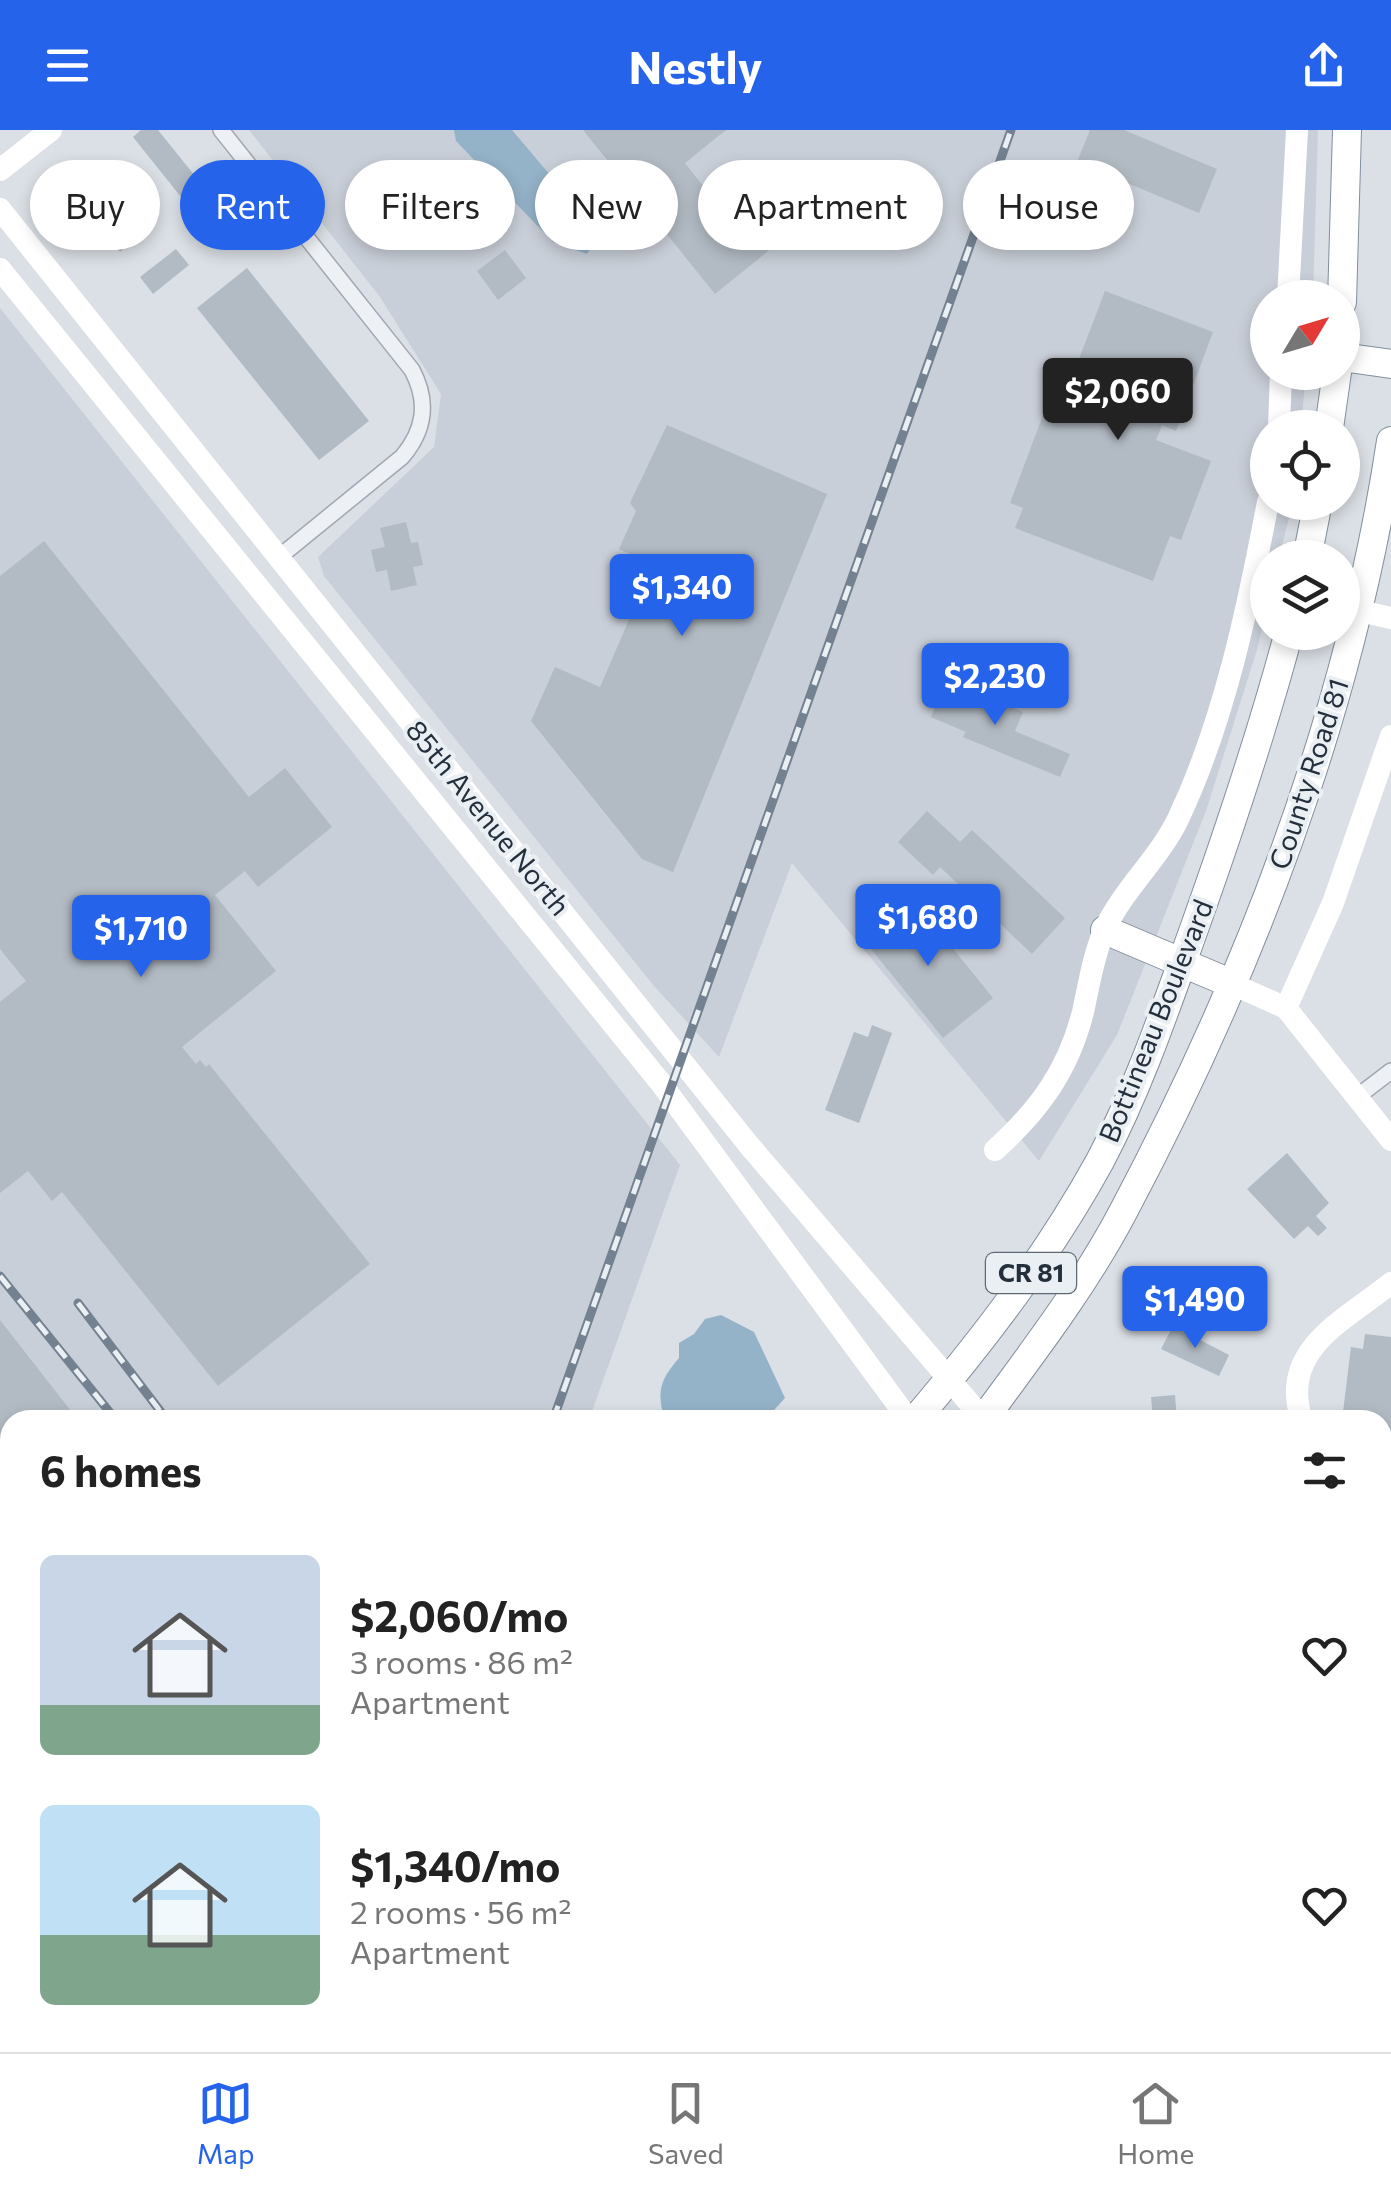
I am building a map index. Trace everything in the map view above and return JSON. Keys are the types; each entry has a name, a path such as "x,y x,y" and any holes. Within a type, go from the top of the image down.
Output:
{"highway":[{"path":"1343,280 1347,130"},
{"path":"1360,359 1391,364"},
{"name":"County Road 81","path":"1360,572 1391,441"},
{"name":"Bottineau Boulevard","path":"921,1410 950,1379 1039,1262 1100,1159 1150,1053 1217,863 1283,650"},
{"name":"County Road 81","path":"1230,982 1298,818 1341,650"},
{"path":"1105,930 1230,982"},
{"name":"Bottineau Boulevard","path":"990,1410 1078,1286 1122,1214 1230,982"}],"main road":[{"path":"0,170 51,130"},
{"path":"1289,280 1297,130"},
{"name":"85th Avenue North","path":"0,209 748,1144 975,1410"},
{"name":"85th Avenue North","path":"0,269 669,1094 905,1410"},
{"path":"995,1150 1034,1114 1054,1086 1071,1050 1105,930 1162,846 1195,779 1254,576 1265,520"},
{"path":"1360,612 1391,618"},
{"path":"1286,1008 1333,903 1391,736"},
{"path":"424,789 449,770"},
{"path":"506,890 530,870"},
{"path":"1230,982 1286,1008 1391,1140"},
{"path":"1300,1410 1296,1387 1303,1357 1391,1283"}],"street":[{"path":"221,130 412,370 424,397 415,442 402,458 278,558"},
{"path":"1357,1097 1391,1071"}],"shaded area":[{"path":"249,130 1318,130 1314,280 1250,280 1250,390 1304,390 1303,410 1250,410 1250,520 1289,520 1283,540 1250,540 1250,650 1257,650 1206,811 1117,1035 1039,1161 792,863 719,1057 654,986 324,576 318,557 434,447 441,394 380,297 325,227 325,160 273,160"},
{"path":"0,308 680,1165 593,1410 0,1410"}],"water":[{"path":"454,130 512,130 537,160 535,223 515,202 515,160 474,160 456,141"},
{"path":"721,1315 754,1332 785,1398 774,1410 663,1410 661,1387 679,1358 679,1343 694,1334 705,1319"}],"building":[{"path":"141,130 158,130 182,160 180,196 160,171 160,160 151,160 133,137"},
{"path":"583,130 726,130 685,163 698,180 698,250 769,250 715,294 678,248 678,160 607,160"},
{"path":"1090,130 1124,130 1217,169 1199,213 1134,186 1134,160 1078,160"},
{"path":"176,249 189,265 153,294 140,277"},
{"path":"505,250 526,278 498,300 477,271"},
{"path":"247,268 369,421 319,460 197,308"},
{"path":"1105,291 1213,332 1176,431 1162,425 1156,440 1211,461 1181,540 1170,536 1153,581 1015,528 1023,508 1010,503 1048,402 1077,412 1080,404 1064,398"},
{"path":"667,425 827,494 673,872 642,859 531,721 555,667 600,687 653,564 619,549 636,511 630,503"},
{"path":"406,522 411,543 418,542 423,565 413,567 417,585 391,591 387,570 376,572 371,550 385,547 380,528"},
{"path":"44,541 249,797 285,768 332,827 258,887 245,871 215,895 276,971 182,1047 196,1064 200,1060 206,1067 209,1064 370,1264 218,1386 62,1192 52,1201 28,1171 0,1193 0,1002 26,981 0,949 0,576"},
{"path":"946,680 1023,712 1015,731 1070,754 1060,777 963,737 966,732 931,717"},
{"path":"927,811 960,842 972,830 1065,918 1032,954 940,867 933,875 898,842"},
{"path":"913,899 993,998 943,1038 863,939"},
{"path":"872,1025 892,1033 859,1123 825,1110 854,1032 868,1037"},
{"path":"1287,1153 1329,1203 1316,1216 1327,1228 1318,1236 1308,1226 1294,1239 1247,1189"},
{"path":"0,1320 70,1410 0,1410"},
{"path":"1173,1326 1229,1355 1219,1376 1161,1349"},
{"path":"1365,1334 1391,1337 1391,1410 1343,1410 1351,1347 1363,1349"},
{"path":"1175,1395 1176,1410 1152,1410 1151,1397"}],"railway":[{"path":"557,1410 1011,130"},
{"path":"0,1276 108,1410"},
{"path":"78,1303 159,1410"}]}
